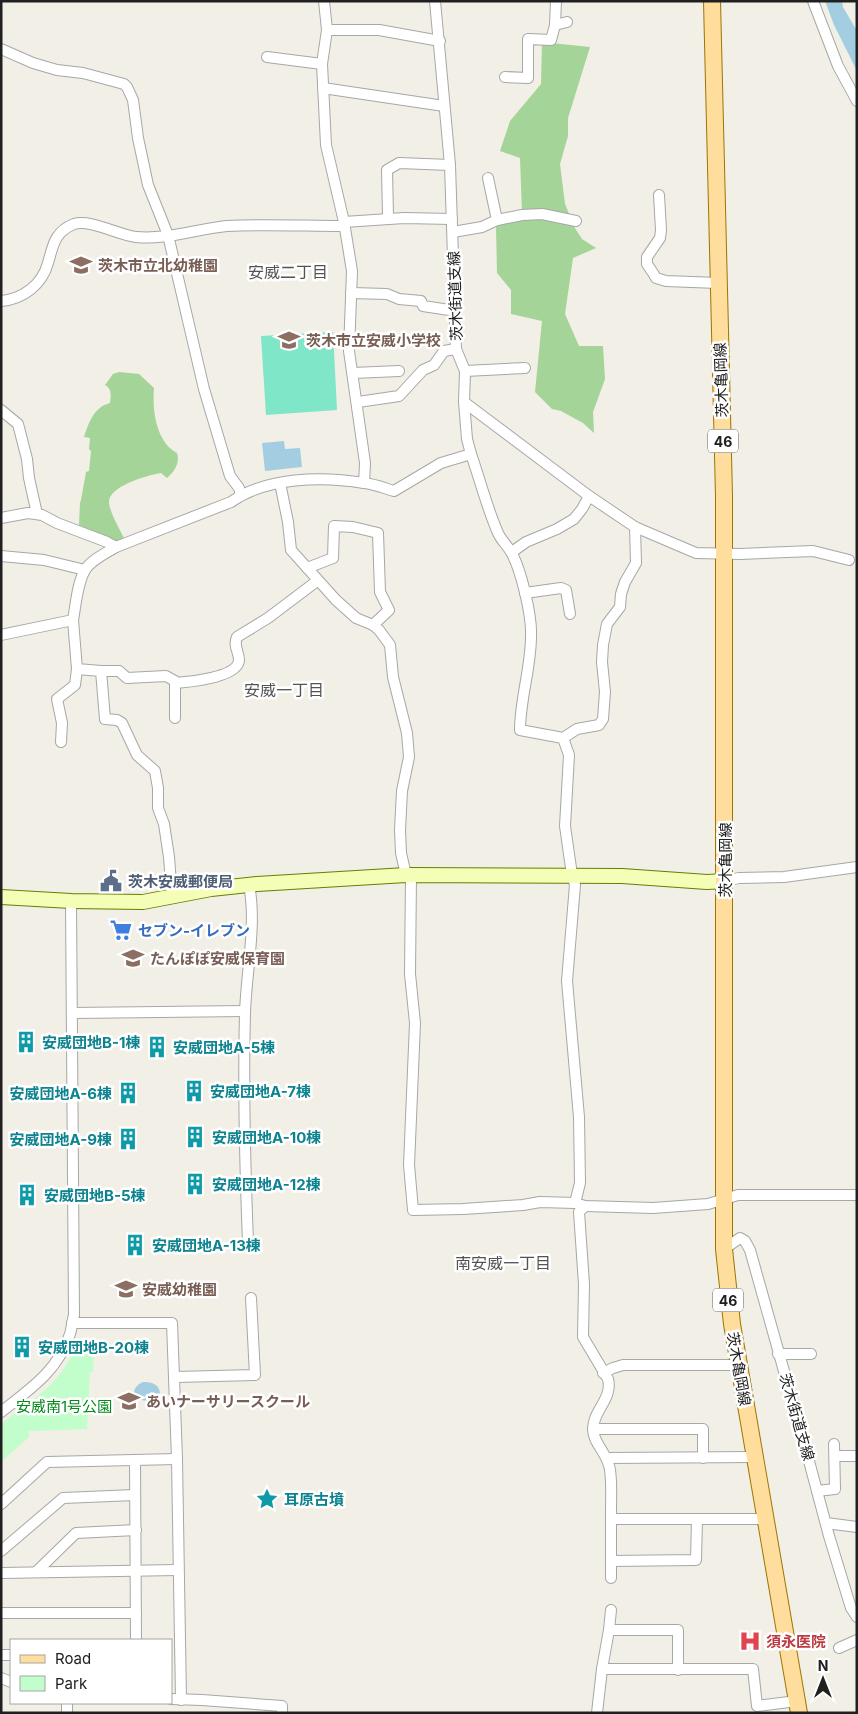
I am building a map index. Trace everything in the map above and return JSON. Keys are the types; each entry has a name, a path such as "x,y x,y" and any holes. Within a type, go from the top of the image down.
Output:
{"main road":[{"name":"茨木亀岡線","path":"712,1 725,554 724,1249 730,1311 798,1707"}],"street":[{"path":"324,1 327,30 322,64 326,145 344,224 352,271 349,351 358,402 365,463 364,483"},
{"name":"茨木街道支線","path":"435,1 450,164 456,349 464,371 467,439 498,535 512,552 525,594 532,635 524,697 520,710 520,730 563,738"},
{"path":"506,77 528,78 528,39 550,40 555,25 556,1"},
{"path":"813,1 838,66 857,101"},
{"path":"555,25 567,22"},
{"path":"327,30 379,30 440,41"},
{"path":"1,49 33,63 57,70 83,73 124,84 127,87 133,100 138,138 148,185 168,235 204,389 230,476 240,488 241,495"},
{"path":"268,57 322,64"},
{"path":"323,88 444,106"},
{"path":"388,216 387,170 399,163 450,164"},
{"path":"488,178 497,220"},
{"path":"659,195 660,238 647,257 647,264 656,278 666,281 718,283"},
{"path":"452,232 482,227 497,220 522,215 542,214 576,221"},
{"path":"1,301 12,300 28,293 44,273 51,249 57,237 68,227 76,224 84,223 116,230 135,237 168,235 226,226 344,224 404,218 452,219"},
{"path":"351,293 387,294 399,299 422,301 423,306 456,311"},
{"path":"358,402 399,396 423,370 434,365 444,351 456,349"},
{"path":"464,371 525,368"},
{"path":"353,373 399,371"},
{"path":"464,402 589,496 636,527 696,553 813,551 849,560"},
{"path":"1,410 18,424 27,459 37,514"},
{"path":"62,742 62,723 57,699 75,685 77,669 72,620 85,570 100,556 116,547 231,502 259,487 304,480 364,483 394,491 441,462 471,454"},
{"path":"280,483 288,522 291,550 336,600 356,618 373,625 384,635 390,645 393,677 407,733 409,757 402,791 400,830 401,853 409,875 410,974 415,1023 409,1165 413,1210 463,1209 540,1202 653,1208 708,1204 738,1195 857,1195"},
{"path":"512,552 526,542 557,529 574,519 589,496"},
{"path":"1,518 28,513 42,515 82,534 116,547"},
{"path":"307,568 333,558 334,526 352,527 378,533 380,592 389,610 373,625"},
{"path":"611,1578 611,1480 607,1458 593,1437 595,1418 609,1390 608,1379 583,1337 584,1284 578,1212 580,1205 580,1183 578,1117 567,981 575,885 565,826 569,755 563,738 578,730 599,725 603,718 602,645 606,624 620,607 621,594 625,582 636,563 636,527"},
{"path":"1,556 44,560 85,570"},
{"path":"175,683 203,681 224,674 236,666 239,661 235,643 237,637 268,618 317,581"},
{"path":"525,594 561,588 566,590 570,614"},
{"path":"1,635 72,620"},
{"path":"77,669 119,671 127,678 166,676 175,681 175,718"},
{"path":"101,671 105,719 117,720 122,723 137,755 155,772 158,788 158,808 164,824 169,857 172,897"},
{"path":"1,897 142,902 211,889 249,885 409,875 622,876 707,882 739,878 784,877 857,867"},
{"path":"248,1242 243,1132 245,1011 251,922 249,885"},
{"path":"1,1412 46,1376 64,1349 71,1332 74,1315 72,901"},
{"path":"72,1013 245,1011"},
{"name":"茨木街道支線","path":"724,1249 740,1238 748,1244 759,1277 778,1354 826,1523 851,1608 857,1617"},
{"path":"175,1377 256,1375 251,1298"},
{"path":"72,1323 172,1323 177,1459 176,1700 282,1706 282,1713"},
{"path":"778,1354 811,1354"},
{"path":"604,1373 623,1365 739,1365"},
{"path":"593,1429 703,1429 702,1458"},
{"path":"817,1491 835,1489 834,1444"},
{"path":"835,1456 855,1456"},
{"path":"607,1458 755,1457"},
{"path":"1,1504 47,1462 177,1459"},
{"path":"135,1460 136,1639"},
{"path":"1,1551 63,1498 135,1495"},
{"path":"611,1520 766,1520"},
{"path":"611,1561 696,1560 697,1520"},
{"path":"826,1523 857,1526"},
{"path":"36,1572 76,1533 136,1530"},
{"path":"1,1573 178,1570"},
{"path":"597,1713 611,1610"},
{"path":"1,1613 136,1613"},
{"path":"609,1630 678,1630 678,1670"},
{"path":"839,1648 857,1640"},
{"path":"602,1669 753,1669 758,1706 798,1707"}],"green space":[{"path":"542,42 590,47 568,118 568,136 560,164 565,204 570,216 522,213 520,158 500,151 510,121 541,84"},
{"path":"541,217 571,222 582,239 596,248 573,258 565,314 579,346 603,346 605,379 593,412 594,433 583,423 561,411 552,409 535,392 542,321 511,314 511,290 497,273 496,226 504,221"},
{"path":"333,332 337,410 266,415 261,336"},
{"path":"119,372 139,374 154,388 157,425 164,441 177,453 178,460 174,470 167,478 161,473 147,476 122,486 111,496 109,502 111,510 124,538 115,542 79,525 80,503 86,472 89,471 91,451 89,449 90,438 84,437 90,421 96,412 104,405 110,403 110,390 105,385 113,374"},
{"name":"安威南1号公園","path":"75,1346 94,1348 93,1372 90,1372 87,1429 29,1431 29,1437 1,1462 1,1424 35,1399 54,1381 69,1360"}],"water":[{"path":"825,1 842,1 843,7 857,31 857,71 834,25"},
{"path":"284,441 285,449 300,448 302,467 265,471 262,443"},
{"path":"143,1382 152,1383 157,1386 160,1393 159,1397 148,1400 138,1398 134,1390"}],"place":[{"name":"茨木市立北幼稚園","path":"81,265"},
{"name":"茨木市立安威小学校","path":"289,340"},
{"name":"茨木安威郵便局","path":"111,881"},
{"name":"セブン-イレブン","path":"121,930"},
{"name":"たんぽぽ安威保育園","path":"133,958"},
{"name":"安威団地B-1棟","path":"26,1042"},
{"name":"安威団地A-5棟","path":"157,1047"},
{"name":"安威団地A-7棟","path":"194,1091"},
{"name":"安威団地A-6棟","path":"128,1093"},
{"name":"安威団地A-10棟","path":"195,1137"},
{"name":"安威団地A-9棟","path":"128,1139"},
{"name":"安威団地A-12棟","path":"195,1184"},
{"name":"安威団地B-5棟","path":"27,1195"},
{"name":"安威団地A-13棟","path":"135,1245"},
{"name":"安威幼稚園","path":"126,1289"},
{"name":"安威団地B-20棟","path":"22,1347"},
{"name":"あいナーサリースクール","path":"129,1401"},
{"name":"耳原古墳","path":"267,1499"},
{"name":"須永医院","path":"750,1641"}],"district":[{"name":"安威二丁目","path":"288,272"},
{"name":"安威一丁目","path":"284,690"},
{"name":"南安威一丁目","path":"503,1263"}]}
